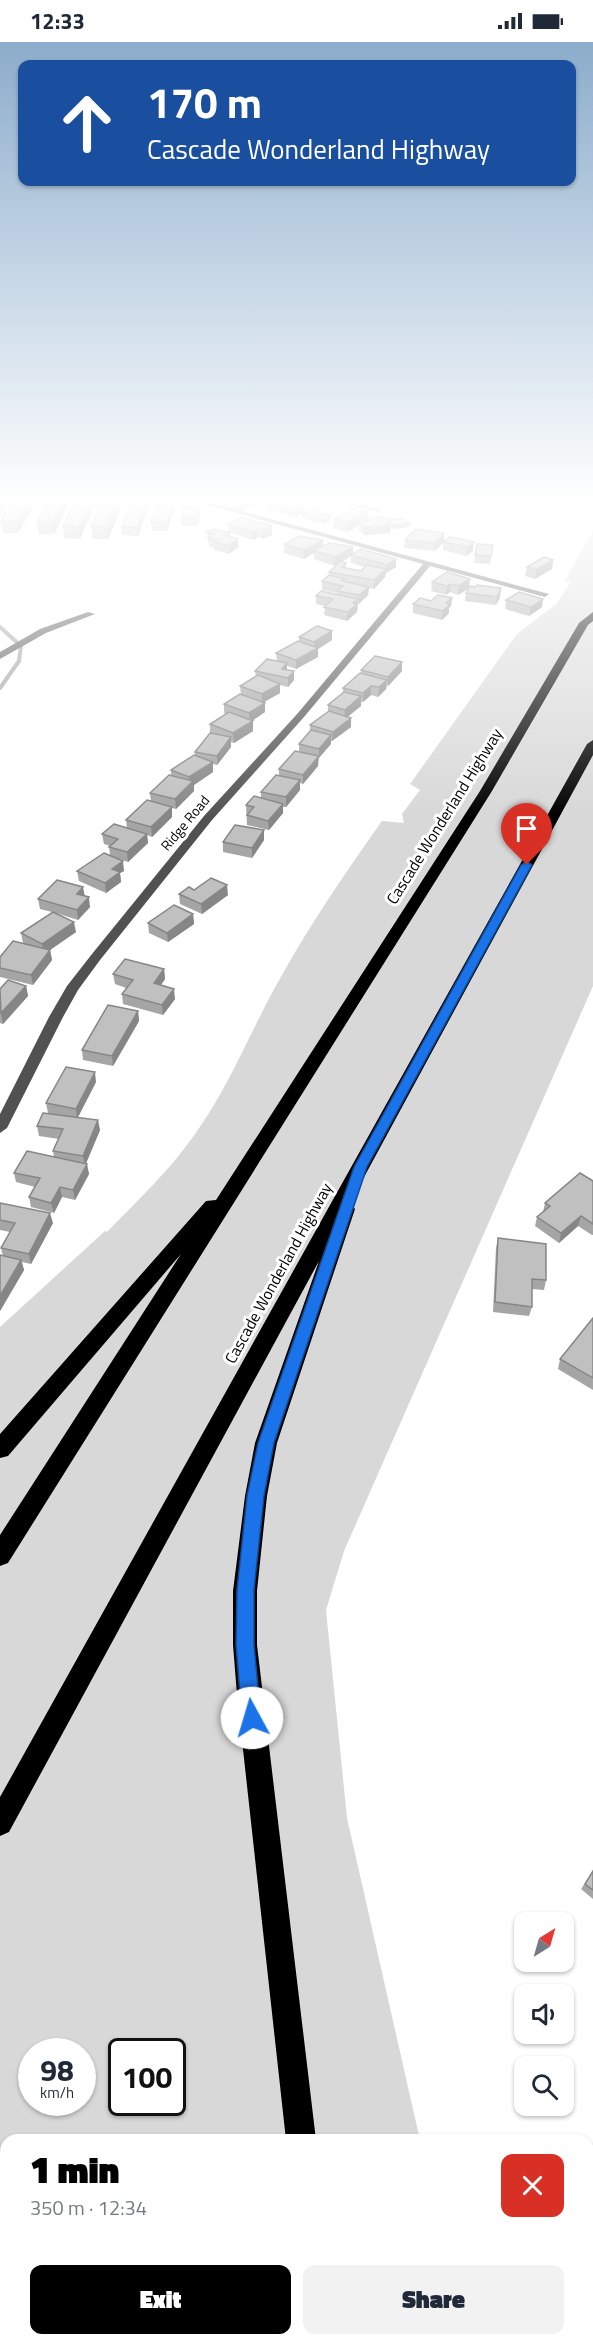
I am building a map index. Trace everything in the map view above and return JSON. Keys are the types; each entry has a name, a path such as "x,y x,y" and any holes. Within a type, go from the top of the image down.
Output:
{"highway":[{"name":"Cascade Wonderland Highway","path":"0,1555 486,791 589,614"},
{"name":"Cascade Wonderland Highway","path":"0,1823 593,744"},
{"path":"0,1449 248,1164"},
{"path":"300,2134 249,1695 245,1645 245,1590 256,1496 266,1443 361,1167"}],"street":[{"name":"Ridge Road","path":"0,1128 56,1017 72,989 96,957 208,818 301,715 394,603"},
{"path":"0,656 43,631 92,614"}],"shaded area":[{"path":"556,603 593,603 593,986 344,1551 326,1610 347,1818 419,2134 0,2134 0,1327 105,1231 107,1232 153,1185 185,1147 207,1116 278,982 341,880 382,821 404,823 402,814 420,790 410,784 517,634"}],"building":[{"path":"328,603 357,604 348,612 324,607"},
{"path":"448,603 450,604 443,611 413,604"},
{"path":"518,603 536,603 531,607"},
{"path":"317,626 332,631 314,642 299,637"},
{"path":"298,641 318,648 296,660 276,653"},
{"path":"375,656 402,662 388,677 361,670"},
{"path":"267,659 287,663 282,669 294,671 288,678 255,671"},
{"path":"360,673 387,680 379,687 371,686 363,693 343,688"},
{"path":"258,675 280,684 262,694 240,686"},
{"path":"344,692 361,696 345,710 328,705"},
{"path":"240,694 265,703 249,713 224,704"},
{"path":"329,711 351,718 333,732 310,725"},
{"path":"229,712 253,721 233,733 210,724"},
{"path":"311,730 331,735 319,749 299,744"},
{"path":"210,733 231,737 217,756 195,752"},
{"path":"295,751 319,756 303,775 279,769"},
{"path":"194,755 213,762 189,777 171,770"},
{"path":"169,775 193,781 175,799 150,793"},
{"path":"276,775 300,780 286,797 261,792"},
{"path":"254,796 283,804 268,821 247,815 254,807 246,805"},
{"path":"147,800 172,807 151,827 126,820"},
{"path":"114,824 147,834 127,852 109,847 118,839 102,834"},
{"path":"235,825 264,830 252,848 223,842"},
{"path":"104,853 123,861 112,869 120,872 105,883 77,871"},
{"path":"211,878 227,885 201,904 179,894 189,887 194,890"},
{"path":"57,880 83,887 77,894 89,897 77,910 38,899"},
{"path":"174,905 193,914 167,933 148,923"},
{"path":"53,912 74,922 42,944 21,933"},
{"path":"13,941 50,950 31,975 0,968 0,957"},
{"path":"125,959 164,969 154,983 174,989 162,1005 122,994 133,980 113,974"},
{"path":"8,980 26,986 1,1013 0,989"},
{"path":"108,1005 138,1011 112,1056 82,1050"},
{"path":"66,1067 95,1072 76,1109 46,1103"},
{"path":"43,1113 98,1120 83,1156 53,1151 63,1129 37,1126"},
{"path":"27,1151 87,1164 73,1190 60,1187 51,1203 29,1197 40,1178 14,1173"},
{"path":"580,1173 593,1181 593,1224 581,1216 561,1233 537,1217 550,1206 545,1203"},
{"path":"0,1203 50,1213 29,1254 1,1248 15,1223 0,1220"},
{"path":"498,1238 546,1244 546,1280 532,1279 532,1307 495,1302"},
{"path":"0,1255 21,1260 0,1296"},
{"path":"593,1318 593,1378 560,1359"},
{"path":"593,1871 593,1890 585,1884"}],"waterway":[{"path":"0,627 21,646 19,661 0,688"}],"route":[{"path":"252,1718 245,1645 245,1590 249,1545 266,1443 361,1167 527,865"}]}
